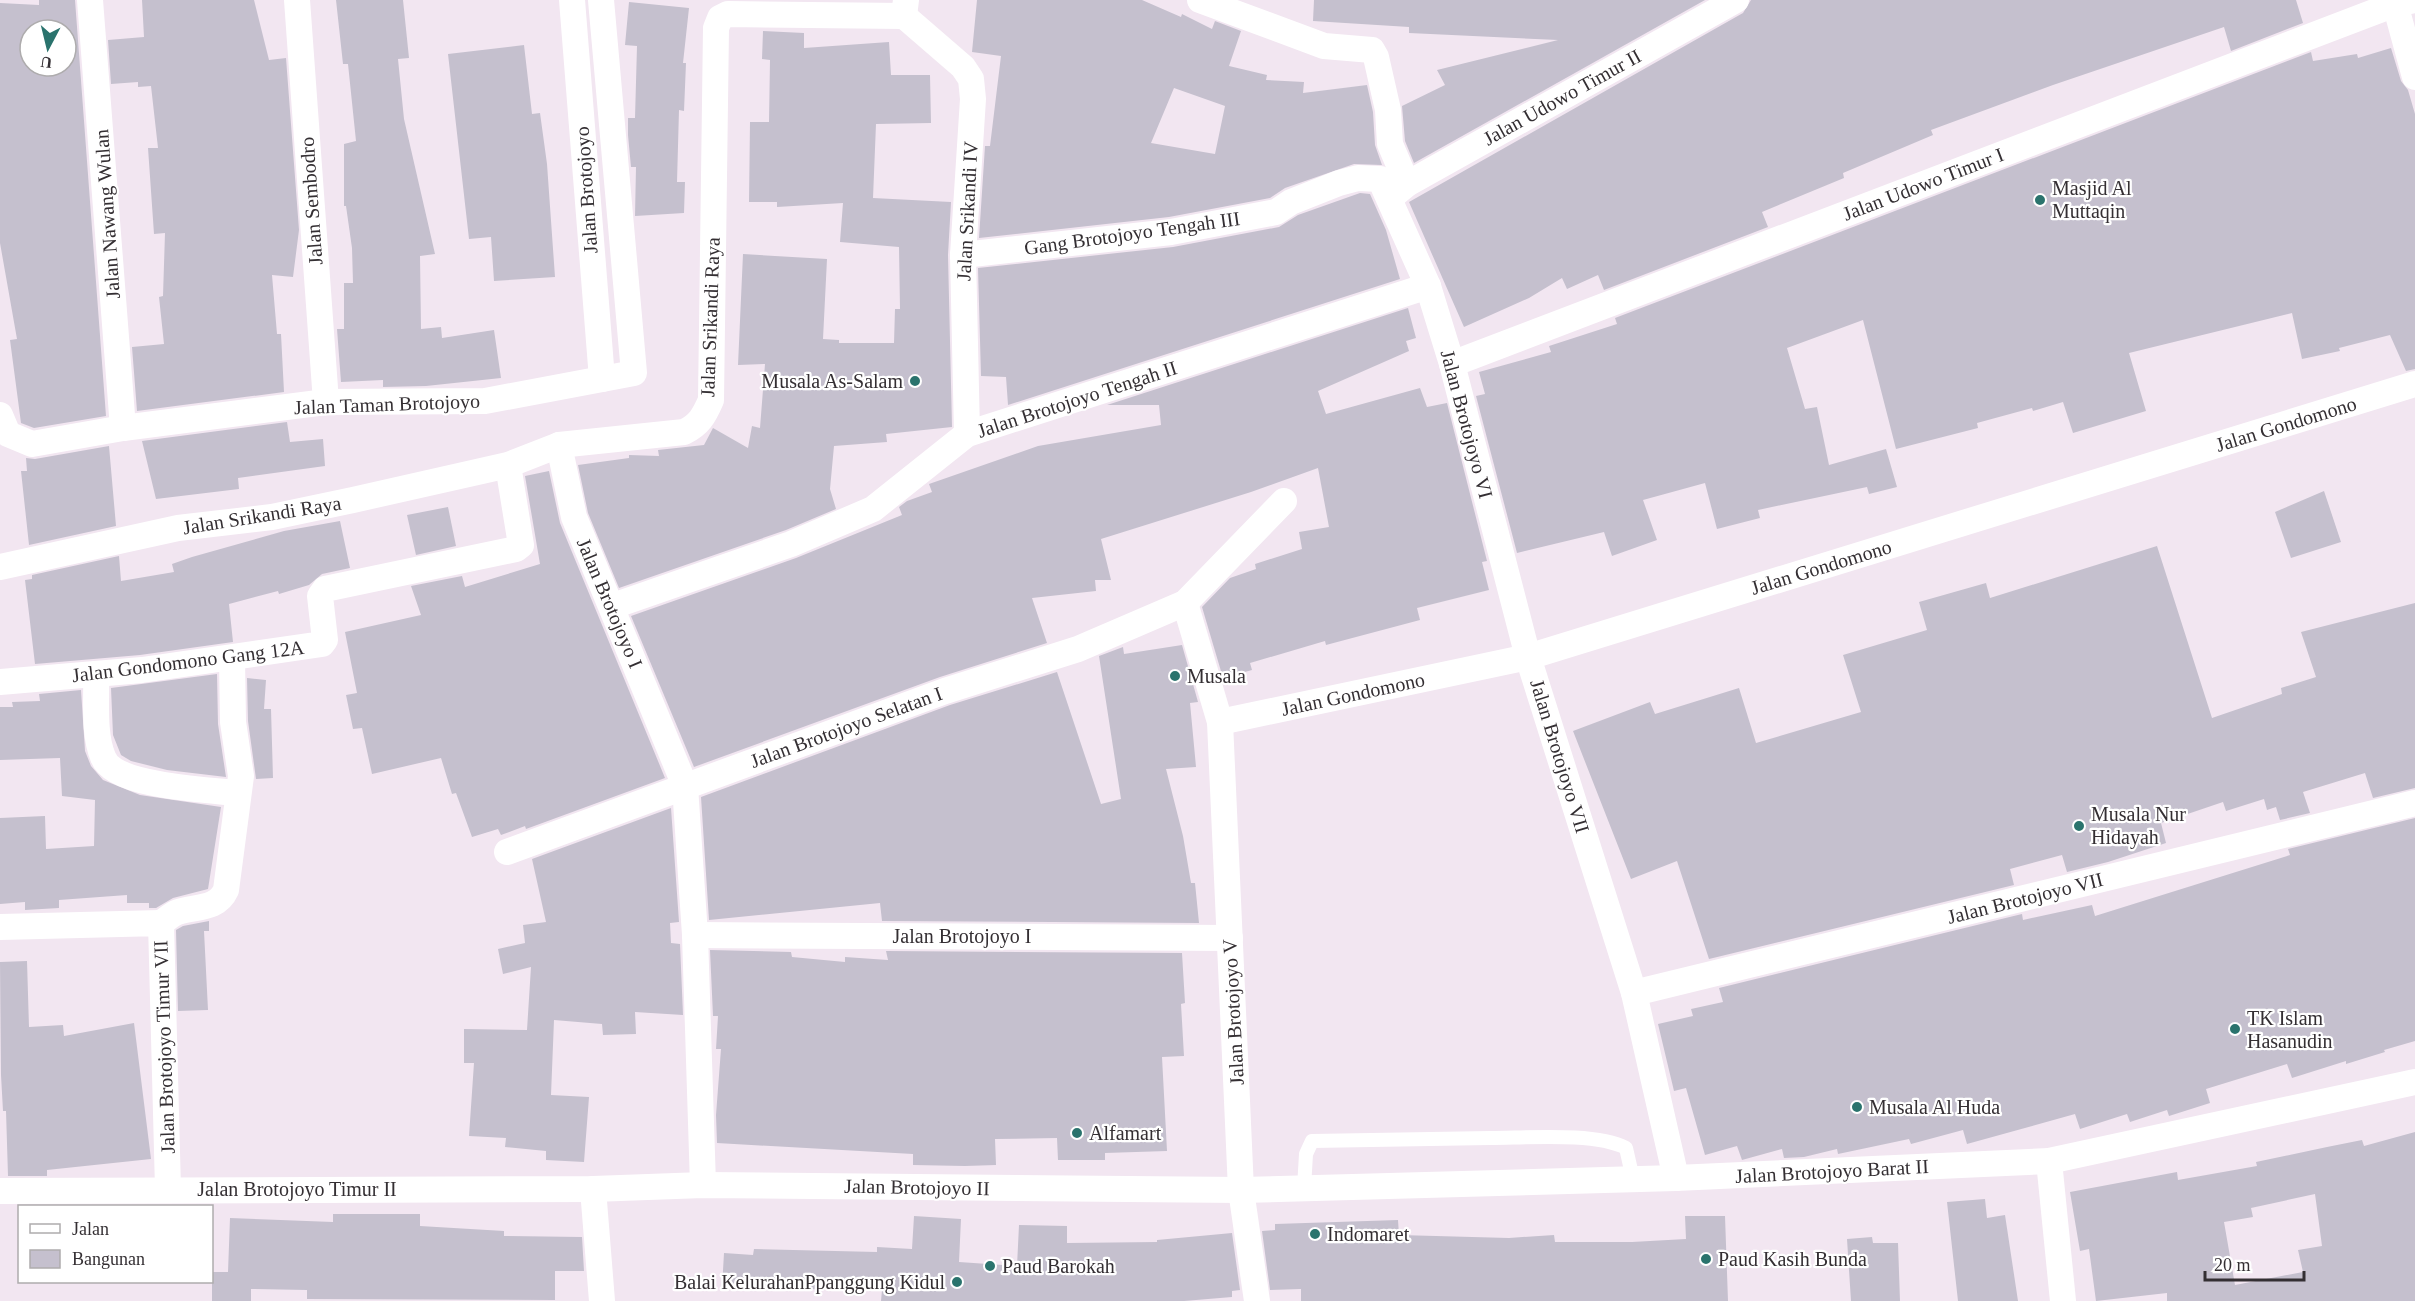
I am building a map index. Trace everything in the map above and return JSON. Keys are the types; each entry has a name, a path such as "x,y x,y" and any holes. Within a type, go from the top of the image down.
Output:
{"street":[{"name":"Jalan Nawang Wulan","path":"90,0 123,428"},
{"name":"Jalan Sembodro","path":"297,0 326,402"},
{"name":"Jalan Brotojoyo","path":"572,0 602,379"},
{"name":"Jalan Brotojoyo","path":"601,0 634,373"},
{"name":"Jalan Brotojoyo VI","path":"1200,0 1324,46 1372,50 1375,53 1388,110 1390,144 1398,191 1452,364 1528,657"},
{"name":"Jalan Udowo Timur II","path":"1398,191 1736,0"},
{"path":"2401,1 2415,77"},
{"name":"Jalan Udowo Timur I","path":"1452,364 2401,1"},
{"name":"Jalan Srikandi IV","path":"905,8 963,67 970,80 973,99 963,255 967,434"},
{"name":"Jalan Srikandi Raya","path":"0,567 178,528 284,515 508,465 559,445 684,432 696,426 711,400 716,28 720,18 728,14 905,8"},
{"name":"Gang Brotojoyo Tengah III","path":"963,255 1171,232 1276,212 1291,202 1358,178 1379,178 1398,191"},
{"name":"Jalan Brotojoyo Tengah II","path":"612,606 791,544 873,508 967,434 1428,286"},
{"name":"Jalan Taman Brotojoyo","path":"0,414 8,434 32,444 123,428 326,402 485,401 634,373"},
{"name":"Jalan Gondomono","path":"1220,722 1528,657 2415,384"},
{"name":"Jalan Brotojoyo I","path":"559,445 574,517 685,786 695,935 703,1185"},
{"name":"Jalan Gondomono Gang 12A","path":"0,682 232,659 325,643 320,596 325,589 516,549 521,540 508,465"},
{"path":"1185,603 1284,501"},
{"name":"Jalan Brotojoyo V","path":"1185,603 1220,722 1241,1190 1257,1301"},
{"name":"Jalan Brotojoyo Selatan I","path":"507,852 945,691 1078,649 1185,603"},
{"name":"Jalan Brotojoyo VII","path":"1528,657 1634,993 1676,1178"},
{"path":"161,923 177,913 209,905 223,898 226,891 241,776 233,722 232,659"},
{"path":"96,674 99,739 103,758 109,767 141,780 175,787 238,793"},
{"name":"Jalan Brotojoyo VII","path":"1634,993 2415,803"},
{"name":"Jalan Brotojoyo Timur VII","path":"0,927 161,923 168,1189"},
{"name":"Jalan Brotojoyo I","path":"695,935 1230,938"},
{"name":"Jalan Brotojoyo Barat II","path":"1241,1190 1676,1178 2049,1161 2415,1082"},
{"path":"2049,1161 2063,1301"},
{"name":"Jalan Brotojoyo II","path":"593,1189 703,1185 1241,1190"},
{"path":"593,1189 602,1301"},
{"name":"Jalan Brotojoyo Timur II","path":"0,1191 593,1189"}],"lane":[{"path":"1304,1188 1306,1154 1312,1141 1540,1137 1599,1140 1614,1142 1626,1148 1633,1179"}],"building":[{"path":"39,0 75,0 76,18 18,18 18,78 78,78 78,40 106,416 34,428 21,423 10,340 17,339 0,243 0,3 39,5"},
{"path":"142,0 254,0 269,60 286,58 299,230 293,277 272,275 277,334 281,334 284,392 137,411 132,347 164,344 159,297 163,296 165,233 154,234 148,148 158,148 151,86 138,87 138,82 111,84 108,40 144,37"},
{"path":"336,0 403,0 409,58 398,59 404,119 435,254 420,256 421,329 441,327 442,338 494,330 501,378 426,386 383,387 383,380 341,382 337,329 344,329 344,283 353,283 352,248 346,206 344,206 344,144 356,141 348,64 343,64"},
{"path":"977,0 1142,0 1181,17 1182,14 1212,29 1215,21 1241,31 1229,66 1267,75 1266,80 1304,82 1303,93 1367,85 1373,112 1375,145 1382,165 1354,164 1285,188 1270,198 1169,217 979,238 985,146 990,146 1001,56 972,52","holes":["1174,88 1225,106 1215,154 1151,143"]},
{"path":"1314,0 1705,0 1414,163 1405,141 1402,106 1445,85 1437,70 1558,40 1409,33 1409,27 1313,21"},
{"path":"1751,0 2296,0 2303,23 2231,51 2224,27 2053,85 1931,130 1933,135 1843,173 1844,178 1762,212 1768,227 1604,290 1598,275 1567,289 1562,278 1529,298 1464,327 1409,202 1743,13"},
{"path":"629,2 689,8 683,63 686,63 684,111 679,110 677,182 685,182 684,213 635,216 636,167 631,167 628,118 635,118 637,46 625,45"},
{"path":"763,31 804,33 804,48 889,42 891,75 930,75 931,123 876,124 873,198 951,202 948,255 952,427 886,434 887,442 834,446 830,489 836,509 786,530 619,588 588,513 578,465 629,458 629,455 659,456 658,450 704,445 713,428 748,448 752,426 760,428 765,364 738,365 743,254 827,259 823,339 839,340 839,343 894,343 895,309 900,309 899,247 840,242 843,203 777,207 777,202 749,202 750,122 769,122 770,60 762,59"},
{"path":"524,45 532,114 540,113 547,164 555,277 494,281 491,237 469,239 448,54"},
{"path":"2391,48 2401,81 2408,90 2415,114 2415,369 2406,371 2390,335 2339,348 2340,351 2302,359 2292,313 2129,353 2146,411 2073,433 2063,402 1977,423 1978,428 1896,449 1863,320 1787,348 1805,409 1817,407 1829,465 1886,449 1897,487 1869,494 1867,487 1758,510 1760,518 1717,529 1705,483 1643,500 1657,540 1612,556 1604,532 1517,553 1476,396 1485,394 1479,372 1551,352 1549,346 1617,324 1615,318 2311,52 2313,61 2357,54 2358,58"},
{"path":"1360,193 1370,194 1386,230 1400,279 1008,405 1006,377 981,376 978,268 1173,247 1279,227 1298,215"},
{"path":"1408,308 1416,338 1406,341 1409,351 1318,391 1326,414 1420,388 1427,407 1447,403 1487,561 1482,562 1489,590 1417,608 1420,620 1326,645 1325,641 1250,663 1252,670 1223,678 1202,607 1230,578 1256,569 1255,564 1302,549 1299,532 1329,527 1318,468 1251,492 1101,539 1111,580 1095,580 1096,591 1032,598 1047,643 940,677 694,767 631,616 796,558 902,515 899,507 907,501 932,492 929,484 1038,446 1161,425 1159,405 1107,405"},
{"path":"287,422 290,442 323,439 325,466 238,478 239,489 156,499 142,441"},
{"path":"109,446 116,526 29,545 21,471 27,471 26,458 35,459"},
{"path":"549,471 560,523 665,778 526,829 525,826 501,835 498,829 472,837 456,793 452,794 441,758 372,774 362,728 353,729 346,695 357,693 345,632 421,615 411,586 462,576 465,587 540,564 525,476"},
{"path":"2324,491 2341,542 2291,558 2275,512"},
{"path":"448,507 456,546 416,555 407,515"},
{"path":"340,521 350,568 322,574 309,585 279,594 278,591 229,604 233,642 140,655 35,664 25,580 32,579 32,575 119,556 121,581 174,572 172,564 192,557 284,531"},
{"path":"2157,546 2212,718 2282,694 2281,688 2316,677 2301,632 2415,603 2415,788 2373,798 2365,773 2303,792 2310,813 2280,820 2276,807 2267,810 2264,799 2226,811 2223,802 2161,823 2166,843 2108,862 2067,872 2062,855 2010,869 2014,885 1709,959 1677,861 1631,879 1573,731 1650,702 1655,714 1739,688 1756,743 1861,712 1843,655 1927,630 1919,602 1986,583 1990,598"},
{"path":"1182,645 1198,702 1190,703 1196,767 1166,769 1183,836 1191,883 1195,883 1199,923 882,921 880,903 709,920 701,797 950,705 1057,672 1101,804 1121,799 1099,656 1123,647 1124,654"},
{"path":"217,674 218,724 226,777 167,770 131,761 121,755 113,735 111,688"},
{"path":"247,678 266,680 264,709 271,709 273,778 256,779 248,721"},
{"path":"81,690 85,751 91,766 103,780 140,795 221,807 208,889 173,898 156,908 149,908 149,903 127,903 127,895 59,900 59,908 25,910 25,902 0,904 0,818 45,816 46,849 94,846 95,800 62,796 60,758 0,760 0,707 13,707 12,702 40,701 39,694"},
{"path":"671,808 679,922 670,923 671,943 680,944 683,1015 635,1012 636,1034 603,1035 602,1024 554,1020 551,1095 589,1097 584,1162 546,1160 546,1151 505,1147 506,1138 469,1136 474,1063 464,1063 464,1029 527,1030 531,967 503,974 498,949 525,943 523,925 546,922 532,859"},
{"path":"2415,818 2415,1041 2346,1064 2346,1061 2292,1078 2287,1064 2206,1089 2210,1103 2169,1116 2167,1110 2130,1122 2127,1114 2080,1129 2075,1114 1967,1144 1963,1130 1911,1144 1909,1139 1838,1154 1837,1149 1804,1157 1784,1158 1782,1149 1742,1160 1737,1146 1705,1155 1686,1088 1674,1091 1658,1024 1693,1016 1691,1009 1723,1002 1719,988 2022,914 2023,920 2092,905 2095,916 2290,855 2288,849"},
{"path":"209,921 209,931 204,931 208,1010 178,1011 176,930 183,926"},
{"path":"710,950 791,952 792,957 845,962 845,957 888,960 886,951 1182,953 1185,1003 1181,1004 1184,1056 1162,1057 1167,1151 1105,1153 1105,1160 1058,1160 1057,1138 995,1139 996,1165 965,1166 913,1165 913,1154 717,1143 716,1115 721,1049 716,1049 718,1016 713,1016"},
{"path":"27,961 29,1027 63,1025 64,1036 134,1023 151,1159 47,1170 47,1176 8,1176 6,1111 3,1111 1,1075 0,962"},
{"path":"2415,1132 2415,1301 2167,1301 2167,1293 2096,1301 2089,1249 2080,1251 2070,1192 2177,1172 2178,1180 2257,1166 2256,1162 2362,1140 2364,1146","holes":["2315,1194 2322,1246 2298,1250 2303,1272 2235,1285 2224,1222 2253,1217 2251,1208"]},
{"path":"1985,1199 1987,1218 2005,1215 2018,1301 1958,1301 1947,1202"},
{"path":"333,1214 420,1214 420,1226 504,1231 504,1236 582,1237 584,1271 555,1271 555,1300 307,1299 307,1290 251,1289 251,1301 212,1301 213,1272 228,1272 230,1218 333,1222"},
{"path":"914,1216 961,1219 959,1262 1017,1266 1019,1225 1067,1226 1067,1243 1157,1242 1157,1240 1232,1233 1240,1290 1232,1291 1232,1297 1184,1301 881,1301 882,1290 722,1288 724,1253 753,1255 754,1249 877,1252 877,1247 912,1249"},
{"path":"1685,1216 1725,1216 1728,1301 1301,1301 1301,1289 1270,1290 1262,1231 1275,1230 1275,1224 1398,1220 1399,1235 1509,1238 1554,1235 1555,1242 1632,1242 1686,1239"},
{"path":"1872,1237 1873,1243 1898,1243 1900,1301 1851,1301 1847,1239"}],"place":[{"name":"Masjid Al Muttaqin","path":"2040,200"},
{"name":"Musala As-Salam","path":"915,381"},
{"name":"Musala","path":"1175,676"},
{"name":"Musala Nur Hidayah","path":"2079,826"},
{"name":"TK Islam Hasanudin","path":"2235,1029"},
{"name":"Musala Al Huda","path":"1857,1107"},
{"name":"Alfamart","path":"1077,1133"},
{"name":"Indomaret","path":"1315,1234"},
{"name":"Paud Kasih Bunda","path":"1706,1259"},
{"name":"Paud Barokah","path":"990,1266"},
{"name":"Balai KelurahanPpanggung Kidul","path":"957,1282"}]}
